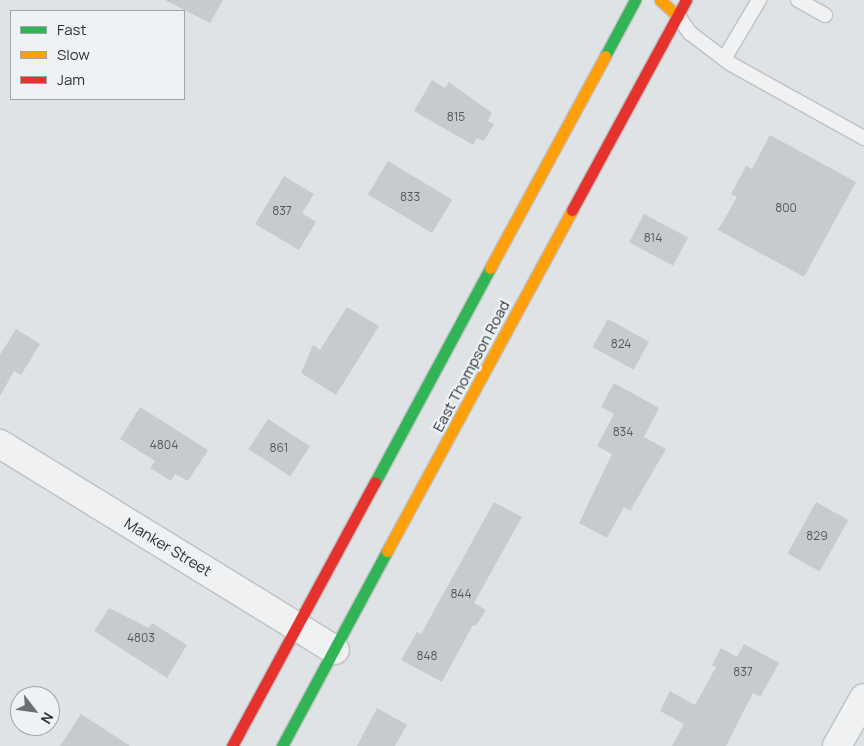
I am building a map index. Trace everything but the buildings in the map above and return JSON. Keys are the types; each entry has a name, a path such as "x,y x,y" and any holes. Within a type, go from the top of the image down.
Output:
{"main road":[{"name":"East Thompson Road","path":"232,746 635,0"},
{"path":"660,0 678,16"},
{"name":"East Thompson Road","path":"282,746 686,0"}],"street":[{"name":"Manker Street","path":"0,444 335,650"},
{"path":"837,746 864,698"}],"lane":[{"path":"724,59 759,0"},
{"path":"798,0 825,16"},
{"path":"678,16 690,34 724,59 864,138"}],"traffic: fast":[{"path":"605,56 635,0"},
{"path":"375,482 490,268"},
{"path":"282,746 387,551"}],"traffic: slow":[{"path":"660,0 678,16"},
{"path":"490,268 605,56"},
{"path":"387,551 572,210"}],"traffic: jam":[{"path":"572,210 686,0"},
{"path":"232,746 375,482"}]}
